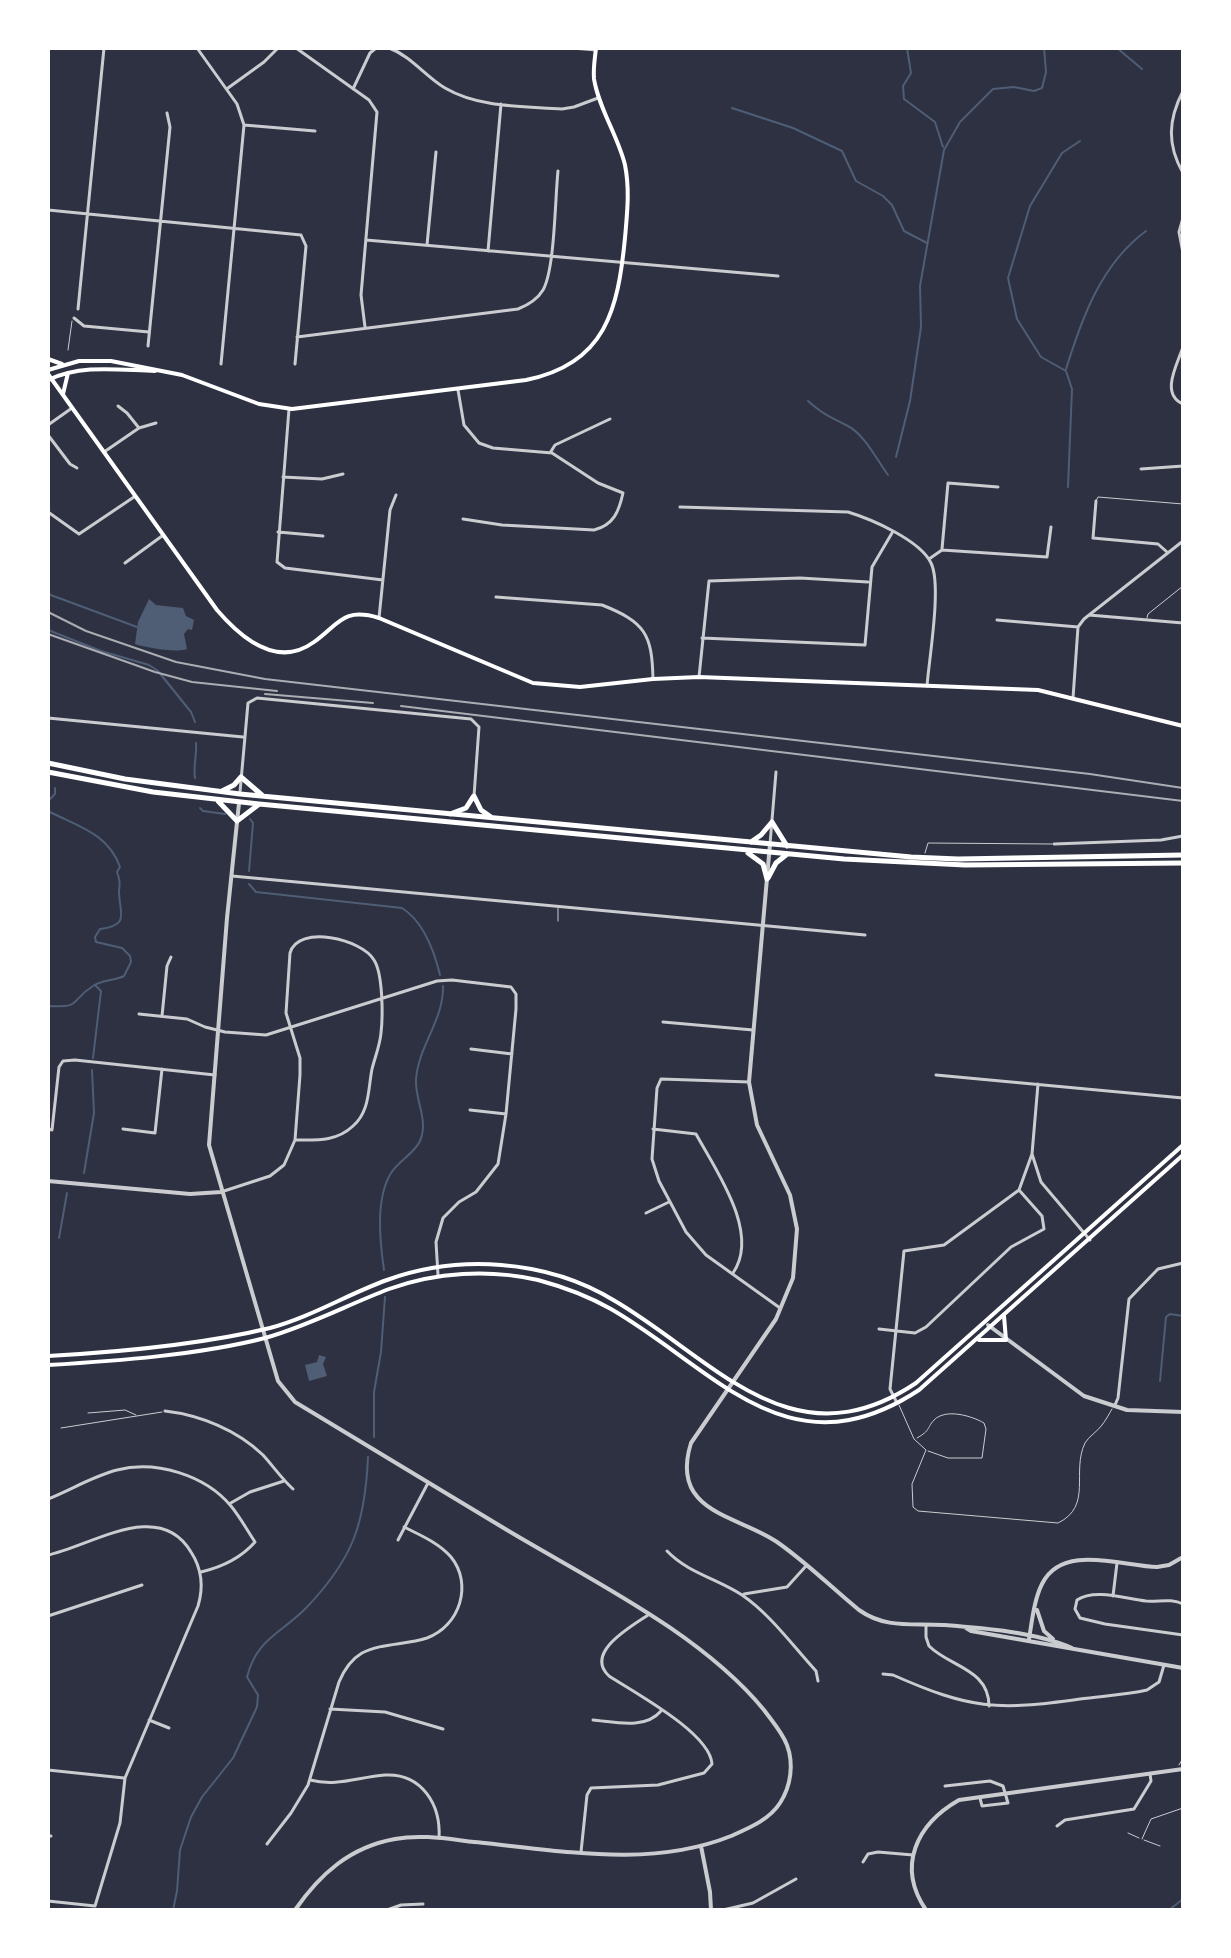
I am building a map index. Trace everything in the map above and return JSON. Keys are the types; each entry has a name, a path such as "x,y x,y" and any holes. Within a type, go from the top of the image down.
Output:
{"main road":[{"path":"49,376 64,365 100,360 169,371 259,404 289,409 543,377 577,359 599,336 613,312 623,261 627,182 622,155 594,78 596,49"},
{"path":"48,359 64,365"},
{"path":"49,376 93,369 169,371"},
{"path":"63,395 68,373"},
{"path":"49,376 227,622 247,640 262,648 280,652 298,650 312,643 344,617 361,614 379,618 533,683 580,687 699,677 1038,690 1183,726"},
{"path":"48,763 125,779 221,792 925,858 1183,855"},
{"path":"48,772 115,786 217,800 769,853 953,865 1183,863"},
{"path":"221,792 241,777 263,796"},
{"path":"449,815 466,808 474,796"},
{"path":"464,825 471,817 474,796"},
{"path":"474,796 481,810 496,819"},
{"path":"217,800 237,821 259,804"},
{"path":"751,843 772,822 787,846"},
{"path":"744,850 760,861 767,879"},
{"path":"767,879 776,863 787,854"},
{"path":"48,1356 124,1350 261,1329 293,1321 384,1281 437,1268 469,1264 502,1265 574,1281 615,1300 732,1382 775,1404 815,1412 849,1411 893,1397 916,1383 1183,1145"},
{"path":"48,1365 128,1359 263,1338 311,1323 389,1289 438,1276 480,1273 512,1276 567,1289 613,1310 761,1409 815,1421 860,1417 897,1403 919,1390 1183,1155"},
{"path":"977,1340 1006,1340 1004,1316"}],"street":[{"path":"78,309 104,48"},
{"path":"197,48 240,109 244,125 221,364"},
{"path":"226,89 278,48"},
{"path":"296,48 373,104 377,112 361,295 365,327"},
{"path":"353,89 370,53 376,48"},
{"path":"389,48 404,55 436,82 475,101 562,109 600,97"},
{"path":"572,48 596,49"},
{"path":"1183,91 1174,110 1171,133 1174,156 1183,173"},
{"path":"488,251 501,104"},
{"path":"148,346 170,127 167,113"},
{"path":"244,125 315,131"},
{"path":"427,245 436,152"},
{"path":"297,337 518,309 532,302 542,291 550,255 558,171"},
{"path":"48,210 296,234 305,239 295,364"},
{"path":"1183,218 1179,232 1183,253"},
{"path":"366,240 778,276"},
{"path":"74,318 84,326 149,332"},
{"path":"1183,347 1170,390 1175,400 1183,404"},
{"path":"458,390 464,425 479,443 493,448 550,453 598,483 623,493 620,508 608,524 589,530 502,525 463,519"},
{"path":"118,406 139,428"},
{"path":"48,425 72,408"},
{"path":"289,409 277,562 285,568 383,580"},
{"path":"550,453 555,445 610,419"},
{"path":"104,452 139,428 156,423"},
{"path":"48,435 70,464 77,468"},
{"path":"1141,469 1183,466"},
{"path":"283,477 322,479 343,474"},
{"path":"942,550 948,483 998,487"},
{"path":"379,618 390,510 396,495"},
{"path":"48,512 79,534 136,496"},
{"path":"1096,501 1093,538 1158,544 1167,552"},
{"path":"680,507 848,512 868,518 915,545 929,559 935,585 927,686"},
{"path":"929,559 942,550 1047,557 1051,527"},
{"path":"702,638 865,645 872,567 893,531"},
{"path":"278,532 323,536"},
{"path":"125,563 162,536"},
{"path":"1073,698 1078,627 1183,541"},
{"path":"699,677 709,581 800,578 869,582"},
{"path":"496,597 602,605 617,611 636,624 649,639 653,679"},
{"path":"1089,615 1183,623"},
{"path":"997,620 1078,627"},
{"path":"298,1909 330,1869 360,1849 406,1837 640,1855 701,1846 743,1830 770,1815 787,1790 791,1771 790,1752 768,1715 734,1678 694,1644 291,1399 274,1374 209,1145 248,703 257,698 346,704 471,719 479,727 474,796"},
{"path":"48,718 245,737"},
{"path":"776,772 749,1082 756,1120 787,1186 797,1229 793,1278 781,1308 691,1443 687,1461 693,1490 708,1509 772,1539 873,1619 900,1625 966,1628 1063,1644"},
{"path":"1054,844 1161,840 1183,836"},
{"path":"232,876 865,935"},
{"path":"48,1181 190,1194 221,1192 270,1176 284,1165 295,1140 300,1075 300,1058 286,1013 290,953 299,939 333,938 367,952 377,964 381,1035 362,1115 339,1136 295,1140"},
{"path":"162,1016 167,966 171,957"},
{"path":"139,1014 187,1019 219,1031 266,1035 437,981 511,987 516,994 512,1054 498,1164 476,1192 459,1202 443,1218 436,1242 438,1276"},
{"path":"663,1022 753,1030"},
{"path":"471,1049 512,1054"},
{"path":"48,1129 52,1130 59,1067 63,1061 215,1075"},
{"path":"123,1129 155,1133 162,1069"},
{"path":"936,1075 1183,1098"},
{"path":"749,1082 661,1079 657,1088 652,1159 669,1202 695,1245 781,1308"},
{"path":"897,1403 890,1389 904,1251 944,1245 1019,1190 1032,1154 1038,1084"},
{"path":"470,1110 506,1114"},
{"path":"653,1129 696,1134 731,1199 738,1219 740,1254 733,1273"},
{"path":"1032,1154 1041,1182 1090,1240"},
{"path":"879,1329 915,1333 926,1327 1011,1247 1044,1229 1042,1216 1019,1190"},
{"path":"646,1213 669,1202"},
{"path":"1114,1407 1118,1398 1129,1299 1158,1269 1183,1263"},
{"path":"986,1323 1084,1396 1140,1412 1183,1412"},
{"path":"165,1411 201,1419 225,1429 254,1447 293,1489"},
{"path":"48,1499 110,1472 144,1467 183,1474 210,1488 229,1504 255,1542 232,1560 201,1572"},
{"path":"229,1504 250,1492 284,1481"},
{"path":"398,1540 429,1483"},
{"path":"48,1555 125,1529 152,1527 169,1532 184,1542 201,1572 198,1606 125,1778 120,1823 95,1906 48,1901"},
{"path":"267,1844 310,1780 342,1674 356,1657 369,1650 436,1634 449,1623 460,1605 462,1582 451,1558 440,1547 404,1527"},
{"path":"667,1551 678,1562 742,1595 816,1671 818,1681"},
{"path":"1029,1639 1043,1582 1060,1565 1083,1560 1157,1567 1169,1565 1183,1557"},
{"path":"1113,1596 1117,1563"},
{"path":"742,1595 787,1587 806,1566"},
{"path":"48,1616 142,1585"},
{"path":"1183,1604 1175,1600 1147,1601 1113,1596 1083,1596 1077,1600 1080,1618 1183,1635"},
{"path":"1036,1606 1044,1631 1072,1648"},
{"path":"581,1852 587,1795 593,1787 658,1785 704,1773 711,1767 712,1758 704,1743 691,1730 609,1676 600,1664 605,1648 648,1615"},
{"path":"926,1625 929,1646 981,1680 989,1706"},
{"path":"1029,1639 1183,1668"},
{"path":"883,1674 893,1675 954,1700 989,1706 1031,1706 1138,1692 1158,1684 1164,1665"},
{"path":"330,1709 385,1712 443,1729"},
{"path":"593,1720 636,1723 652,1720 661,1711"},
{"path":"149,1720 169,1728"},
{"path":"48,1770 125,1778"},
{"path":"926,1910 912,1880 913,1855 919,1838 934,1817 959,1800 1181,1770"},
{"path":"1057,1826 1065,1820 1134,1809 1150,1782 1150,1774"},
{"path":"310,1780 340,1783 386,1775 409,1780 422,1788 434,1802 439,1819 439,1839"},
{"path":"945,1786 990,1781 1003,1786 1008,1803 982,1806 980,1797"},
{"path":"701,1846 711,1910"},
{"path":"863,1862 868,1854 878,1852 913,1855"},
{"path":"723,1910 753,1903 796,1879"},
{"path":"753,1903 755,1908"},
{"path":"387,1910 401,1905 423,1904"}],"lane":[{"path":"68,350 70,325 78,309"},
{"path":"1096,501 1098,497 1183,504"},
{"path":"1147,619 1148,614 1183,586"},
{"path":"925,858 928,843 1054,844"},
{"path":"558,907 558,921"},
{"path":"897,1403 914,1439 926,1450 948,1458 977,1459 985,1454 986,1429 984,1423 974,1418 942,1416 934,1421 930,1430 914,1439"},
{"path":"926,1450 912,1484 913,1507 918,1511 1058,1523 1077,1508 1081,1458 1086,1441 1101,1427 1114,1407"},
{"path":"88,1413 125,1410 135,1412 137,1417"},
{"path":"61,1428 165,1411"},
{"path":"225,1429 230,1427"},
{"path":"1181,1770 1178,1762 1183,1758"},
{"path":"1142,1839 1151,1819 1183,1808"},
{"path":"1128,1833 1160,1846"}],"water":[{"path":"149,599 156,605 183,608 186,616 194,620 192,630 188,629 184,634 187,649 169,650 135,644 138,622"},
{"path":"319,1355 326,1357 323,1364 327,1376 309,1381 305,1365 317,1362"}],"waterway":[{"path":"907,48 911,73 903,86 904,99 935,122 943,147"},
{"path":"896,457 910,401 921,327 920,286 944,150 960,122 993,89 1014,87 1034,91 1042,88 1046,72 1044,48"},
{"path":"1117,48 1142,69"},
{"path":"732,108 793,128 842,151 856,181 883,196 892,205 904,231 927,243"},
{"path":"1068,487 1072,389 1066,371 1041,357 1017,319 1008,278 1030,206 1062,153 1080,141"},
{"path":"1066,369 1095,293 1117,259 1146,231"},
{"path":"808,401 859,434 888,475"},
{"path":"48,594 137,627"},
{"path":"48,630 101,651 149,665 158,671 191,712 195,722"},
{"path":"195,778 196,743"},
{"path":"48,801 55,794 55,788"},
{"path":"200,808 225,814"},
{"path":"48,811 100,838 115,855 120,867 117,872 121,917 116,924 100,929 95,937 96,942 122,948 130,956 131,962 124,976 96,984 71,1005 48,1006"},
{"path":"249,871 253,823 250,819"},
{"path":"249,884 256,892 402,908 427,937 440,975"},
{"path":"93,1058 101,991 95,985"},
{"path":"384,1270 380,1234 383,1195 391,1173 420,1141 423,1126 416,1080 421,1056 439,1010 443,986"},
{"path":"84,1173 94,1113 92,1070"},
{"path":"59,1238 67,1193"},
{"path":"374,1437 374,1392 385,1297"},
{"path":"1160,1381 1166,1317 1170,1314 1183,1316"},
{"path":"173,1910 180,1850 191,1817 202,1797 233,1758 257,1707 258,1695 247,1677 251,1664 271,1637 297,1617 322,1590 345,1556 354,1539 364,1502 368,1457"},
{"path":"1169,1910 1183,1899"}],"railway":[{"path":"48,612 86,631 176,662 265,679 1090,774 1183,788"},
{"path":"48,634 192,682 277,691"},
{"path":"265,694 373,703"},
{"path":"401,706 1183,801"}]}
